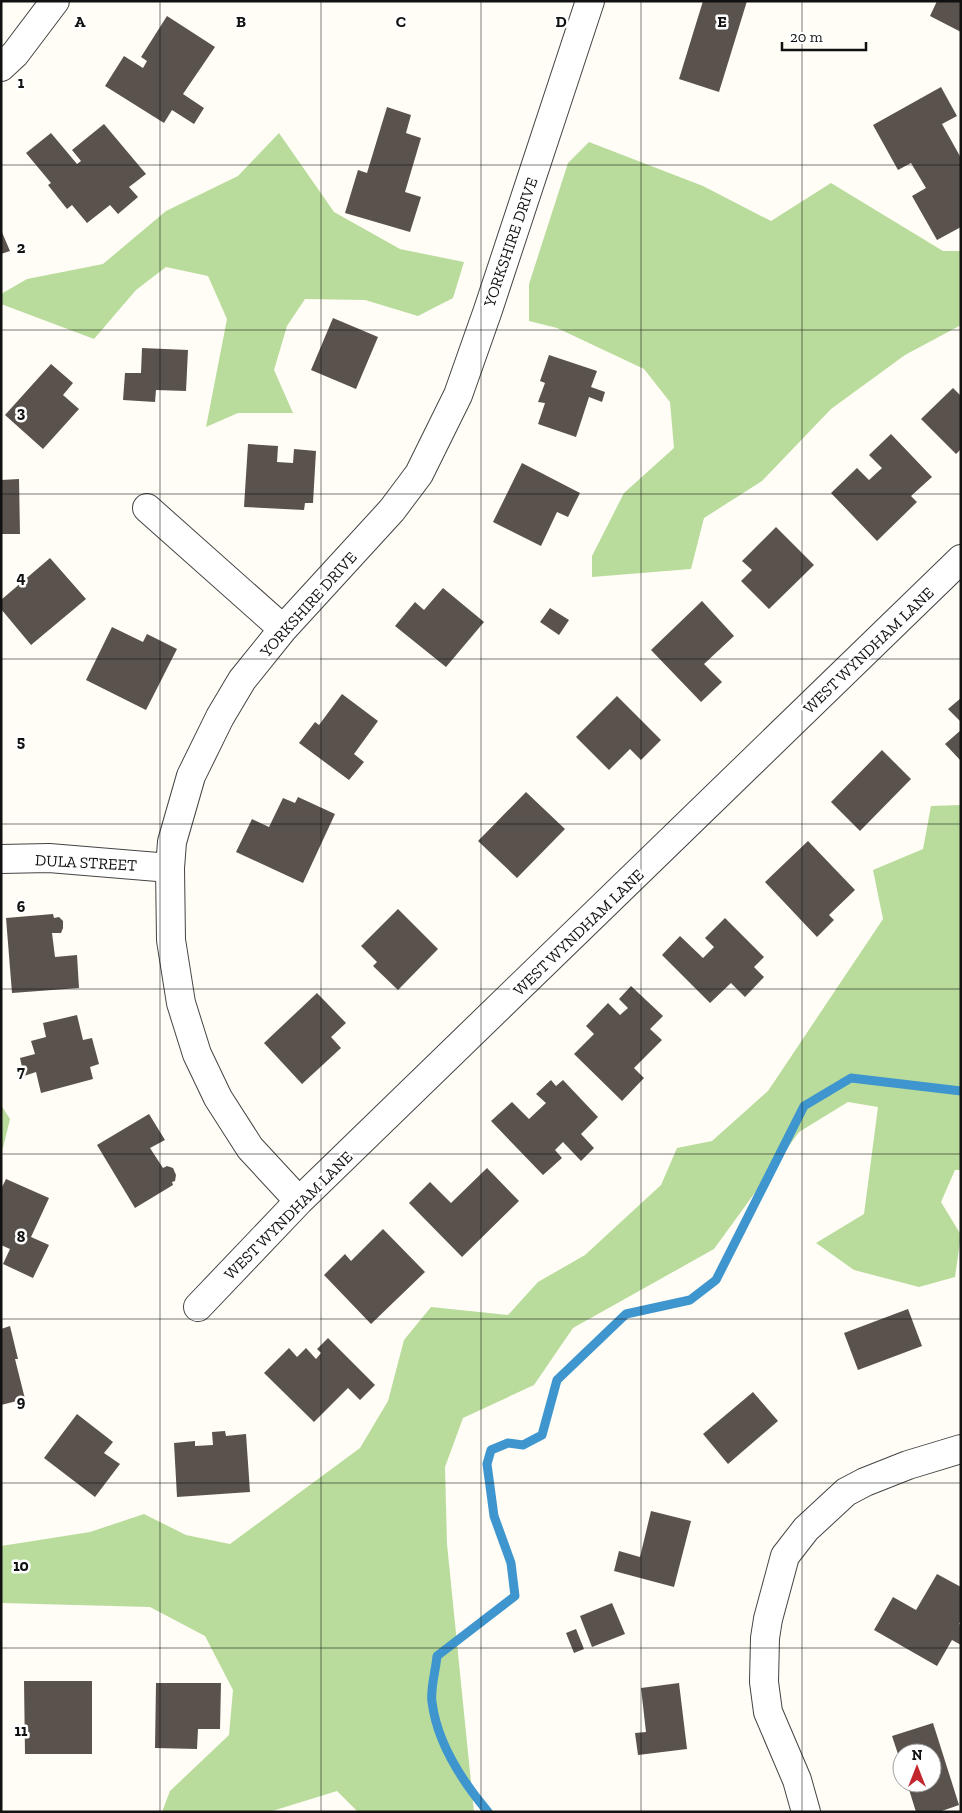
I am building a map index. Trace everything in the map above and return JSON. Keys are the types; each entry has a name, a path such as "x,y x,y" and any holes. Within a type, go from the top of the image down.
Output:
{"street":[{"path":"1,67 15,54 46,16 55,1"},
{"name":"YORKSHIRE DRIVE","path":"299,1201 250,1148 218,1098 197,1054 182,1004 171,940 170,868 172,842 191,776 220,717 242,680 283,629 392,510 419,474 458,395 590,1"},
{"path":"148,508 283,629"},
{"name":"WEST WYNDHAM LANE","path":"198,1307 299,1201 961,559"},
{"name":"DULA STREET","path":"1,859 49,858 170,868"},
{"path":"806,1812 797,1780 768,1712 764,1682 765,1638 768,1619 785,1556 806,1529 846,1492 865,1482 908,1465 961,1450"}],"green space":[{"path":"279,133 334,212 400,249 464,262 453,298 418,316 365,300 305,299 287,326 274,370 293,413 238,413 206,427 227,319 208,276 166,267 136,290 94,339 1,304 1,294 27,279 103,264 166,211 238,176"},
{"path":"589,142 703,186 771,221 831,183 943,251 961,251 961,325 905,355 831,409 762,481 704,518 691,569 592,577 592,556 624,493 674,448 670,402 644,369 557,328 529,321 529,284 568,163"},
{"path":"961,805 961,1170 955,1170 941,1202 961,1235 955,1277 919,1287 854,1270 816,1243 864,1214 878,1107 848,1102 799,1132 714,1249 573,1328 534,1385 463,1418 445,1467 447,1544 474,1812 358,1812 337,1791 269,1812 162,1812 170,1791 229,1735 233,1690 205,1636 150,1607 1,1603 1,1546 90,1532 144,1514 186,1535 230,1544 360,1448 388,1401 404,1340 431,1307 508,1315 538,1282 585,1255 661,1185 677,1148 712,1141 768,1091 883,919 873,870 923,849 931,806"},
{"path":"1,1105 10,1119 1,1150"}],"building":[{"path":"703,1 747,1 719,92 679,79"},
{"path":"937,1 961,1 961,32 930,16"},
{"path":"167,16 215,47 183,94 204,108 194,124 172,110 164,123 105,86 124,56 143,68 147,61 141,57"},
{"path":"941,87 957,116 942,124 961,158 961,227 937,240 912,196 926,188 911,163 898,170 873,125"},
{"path":"387,107 411,115 406,133 421,138 405,192 421,197 410,232 345,213 358,170 367,173"},
{"path":"104,124 146,174 129,187 138,197 118,214 110,205 87,223 72,205 67,209 48,185 51,183 26,153 51,133 77,164 81,161 72,150"},
{"path":"1,230 10,251 1,254"},
{"path":"333,318 378,337 356,389 311,370"},
{"path":"142,348 188,350 186,391 156,390 155,402 123,400 125,373 141,373"},
{"path":"549,355 597,371 591,387 605,392 602,402 589,397 576,437 538,424 545,403 538,402 545,383 540,381"},
{"path":"51,364 73,383 63,395 79,409 43,449 5,415"},
{"path":"953,388 961,396 961,449 956,454 921,419"},
{"path":"891,434 932,477 911,496 917,502 877,541 831,493 857,468 869,480 882,468 869,455"},
{"path":"248,444 278,446 277,462 293,463 294,449 316,451 313,503 305,503 304,510 244,507"},
{"path":"522,463 580,493 568,517 557,512 541,546 493,522"},
{"path":"19,479 20,534 1,534 1,480"},
{"path":"776,527 814,565 769,609 741,581 752,570 742,561"},
{"path":"50,558 86,599 31,645 1,609 1,600"},
{"path":"443,588 484,622 446,667 395,626 415,602 424,610"},
{"path":"702,601 734,636 704,664 722,682 701,702 651,650"},
{"path":"550,608 569,620 559,635 540,622"},
{"path":"112,627 143,642 147,634 177,649 146,710 86,680"},
{"path":"342,694 378,721 354,754 364,762 349,780 299,743 315,722 319,725"},
{"path":"617,696 661,740 641,760 630,749 609,770 576,737"},
{"path":"961,698 961,722 948,709"},
{"path":"961,730 961,761 945,744"},
{"path":"882,750 911,779 860,831 831,802"},
{"path":"526,792 565,829 517,878 478,841"},
{"path":"298,797 335,814 303,883 236,852 252,819 269,827 283,798 295,803"},
{"path":"808,841 855,890 829,915 834,920 817,937 765,882"},
{"path":"398,909 438,949 398,990 373,966 377,962 361,946"},
{"path":"53,914 54,918 59,917 63,921 61,933 52,933 55,957 77,955 79,988 12,993 6,918"},
{"path":"725,918 764,957 754,967 764,977 745,997 731,983 710,1003 662,955 680,936 703,958 714,947 705,938"},
{"path":"631,986 663,1016 650,1029 662,1040 634,1068 644,1078 622,1101 574,1054 594,1034 586,1026 608,1003 620,1015 628,1008 619,999"},
{"path":"317,993 346,1023 331,1037 341,1048 302,1084 264,1043"},
{"path":"77,1015 83,1040 92,1038 99,1064 90,1067 93,1079 41,1093 36,1072 24,1076 20,1058 35,1054 31,1041 46,1037 43,1023"},
{"path":"551,1080 556,1086 563,1080 598,1117 581,1134 594,1148 581,1161 563,1142 555,1150 562,1158 543,1175 491,1121 512,1102 529,1119 546,1103 536,1094"},
{"path":"149,1114 165,1140 150,1148 163,1168 167,1166 173,1168 176,1175 175,1181 172,1182 173,1185 135,1208 97,1145"},
{"path":"487,1168 519,1201 462,1257 409,1203 430,1182 451,1203"},
{"path":"6,1179 49,1198 31,1237 49,1245 33,1278 3,1264 10,1249 1,1245 1,1189"},
{"path":"383,1229 425,1272 371,1324 324,1275 345,1254 351,1261"},
{"path":"908,1309 922,1346 858,1370 844,1333"},
{"path":"10,1326 18,1359 15,1359 25,1399 1,1405 1,1329"},
{"path":"328,1338 375,1385 360,1400 348,1388 314,1422 264,1373 289,1348 297,1357 306,1348 316,1359 321,1353 317,1349"},
{"path":"753,1392 778,1421 728,1464 703,1434"},
{"path":"77,1414 113,1442 104,1453 120,1464 95,1497 44,1458"},
{"path":"225,1431 226,1436 246,1434 250,1492 177,1497 174,1443 195,1441 195,1446 213,1445 212,1432"},
{"path":"651,1511 691,1521 674,1587 614,1571 619,1551 640,1557"},
{"path":"937,1574 961,1587 961,1620 959,1624 961,1625 961,1645 952,1640 937,1666 874,1630 893,1597 916,1610"},
{"path":"612,1603 625,1634 592,1647 580,1616"},
{"path":"576,1629 584,1649 574,1653 566,1633"},
{"path":"24,1681 92,1681 92,1754 25,1754"},
{"path":"156,1683 221,1683 220,1729 198,1729 197,1749 155,1748"},
{"path":"679,1683 687,1749 638,1755 635,1733 646,1732 641,1688"},
{"path":"933,1723 939,1743 894,1743 892,1736"},
{"path":"942,1751 959,1805 939,1812 916,1812 910,1793 942,1793"}],"waterway":[{"path":"488,1812 469,1788 445,1747 435,1717 432,1702 432,1685 437,1656 515,1596 511,1563 494,1516 487,1464 491,1450 508,1443 523,1445 542,1435 557,1380 626,1314 690,1300 716,1280 804,1106 851,1078 961,1091"}]}
